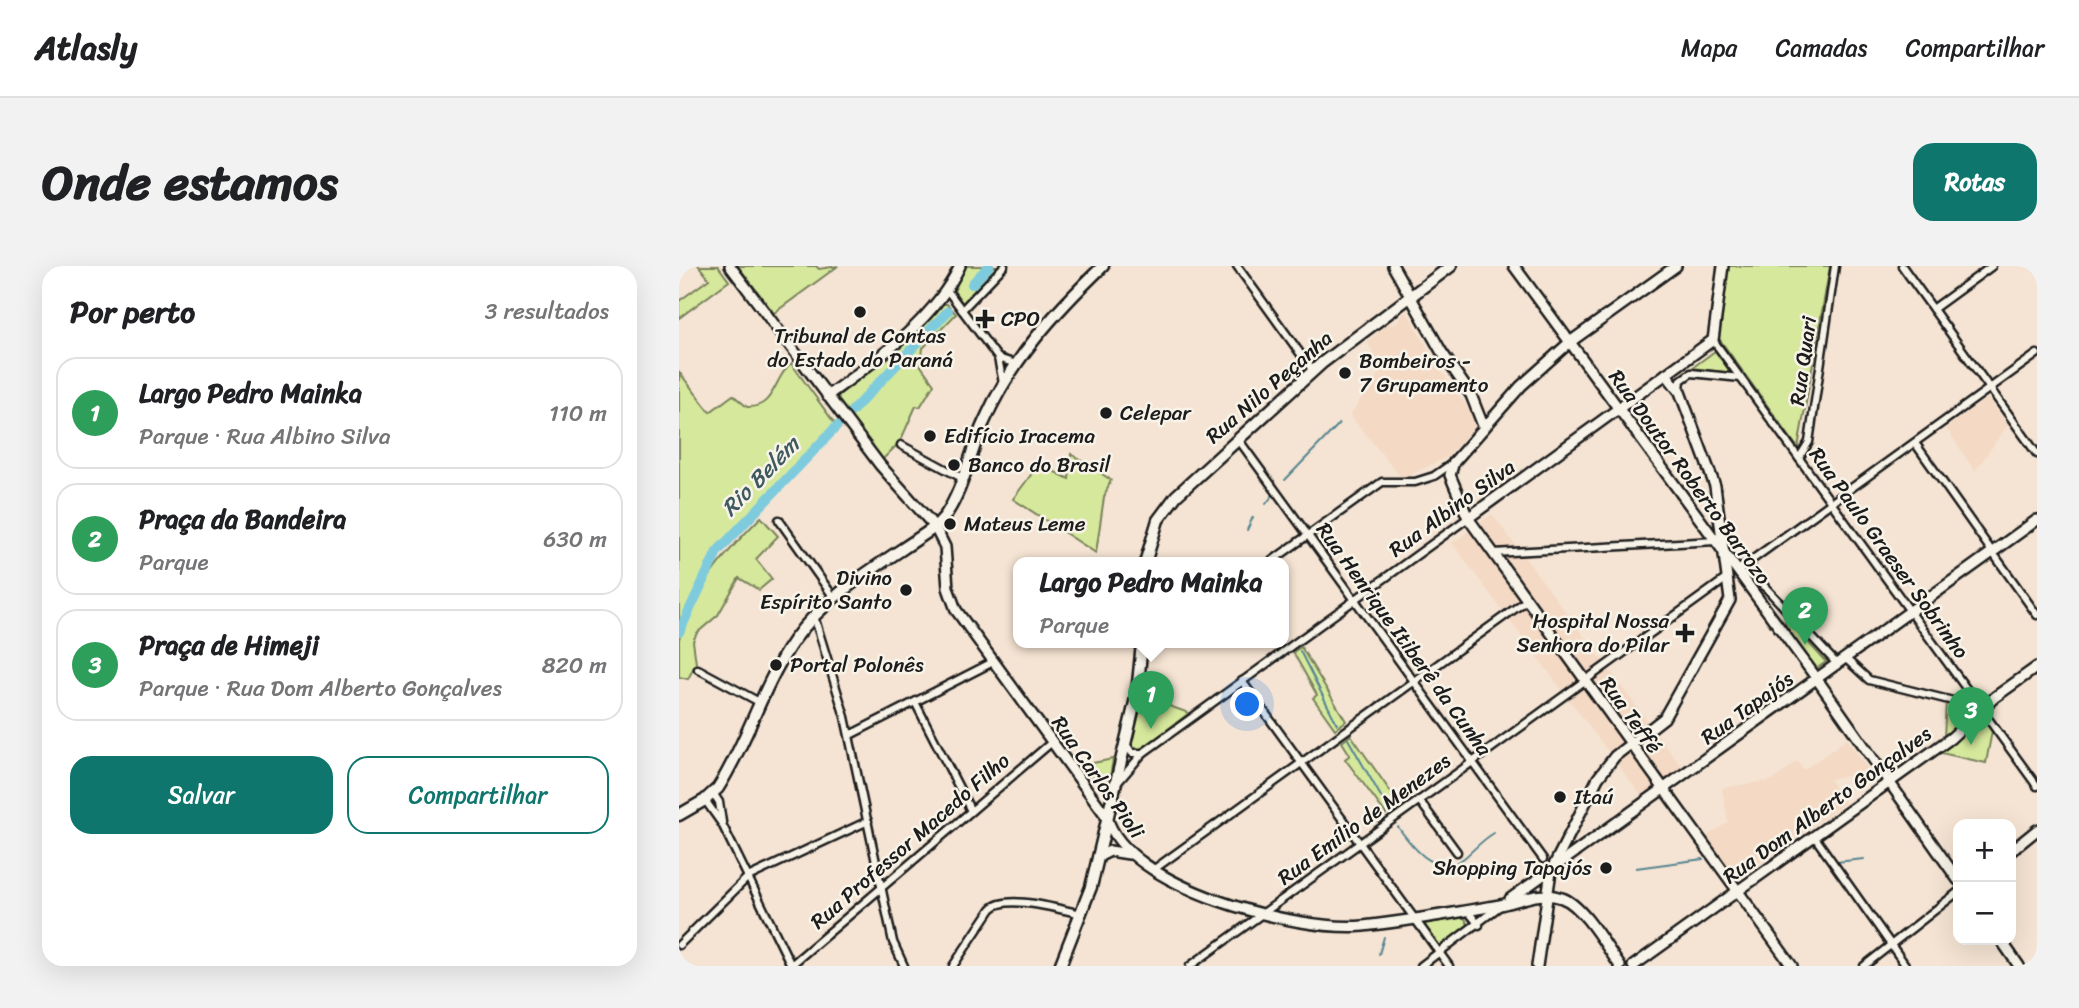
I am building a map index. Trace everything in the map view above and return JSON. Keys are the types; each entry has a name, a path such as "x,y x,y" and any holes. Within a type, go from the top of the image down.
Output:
{"main road":[{"path":"730,266 887,473 935,527"},
{"path":"827,396 892,346 947,290 960,266"},
{"path":"679,815 709,797 787,651 814,616 935,527 950,510 983,423 1003,384 1049,319 1103,266"},
{"path":"1393,266 1441,351 1487,415 1494,416"},
{"name":"Rua Nilo Peçanha","path":"1146,557 1152,533 1169,503 1313,371 1451,266"},
{"name":"Rua Doutor Roberto Barrozo","path":"1514,266 1619,409 1719,537 1733,573 1745,580 1953,873"},
{"path":"1713,340 1723,266"},
{"path":"1451,479 1454,462 1521,386 1570,342 1670,267"},
{"name":"Rua Albino Silva","path":"1468,518 1713,340"},
{"path":"1666,374 1680,392 1715,486 1719,537"},
{"path":"1471,395 1482,416 1484,428"},
{"name":"Rua Teffé","path":"1451,479 1468,518 1792,966"},
{"name":"Rua Tapajós","path":"1501,905 2037,520"},
{"name":"Rua Carlos Pioli","path":"935,527 945,547 948,588 952,603 1107,817 1113,833 1132,855 1153,870 1200,894 1264,913 1307,923 1348,927 1501,905 1529,896 1547,895"},
{"path":"1537,966 1551,871 1603,771 1631,743 1660,722 1671,707 1729,604 1733,573"},
{"path":"1060,966 1082,914 1098,857 1125,744 1142,648"},
{"name":"Rua Dom Alberto Gonçalves","path":"1633,966 1951,738 1979,706 2037,667"},
{"path":"2016,847 2037,830"},
{"path":"1570,833 1574,842 1585,846"},
{"path":"1098,857 1116,851 1132,855"},
{"path":"1547,895 1564,898 1574,905 1620,966"},
{"path":"2004,945 2019,966"}],"street":[{"path":"962,310 1005,266"},
{"path":"1237,266 1313,371"},
{"name":"Rua Quari","path":"1799,458 1809,442 1835,266"},
{"path":"1902,266 2035,450"},
{"path":"1933,309 1992,266"},
{"path":"947,290 998,358 1003,384"},
{"name":"Rua Paulo Graeser Sobrinho","path":"1713,340 2037,786"},
{"name":"Rua Emílio de Menezes","path":"1190,966 2037,354"},
{"path":"998,358 1016,364"},
{"path":"1680,392 1681,380 1691,373 1741,378"},
{"name":"Rua Henrique Itiberê da Cunha","path":"1238,439 1542,859"},
{"path":"1915,443 2037,615"},
{"path":"901,445 962,478"},
{"path":"1277,557 1382,482 1415,482 1434,476 1454,462"},
{"path":"1434,476 1451,479"},
{"name":"Rua Albino Silva","path":"1289,647 1468,518"},
{"path":"779,520 835,599"},
{"path":"1493,552 1719,537"},
{"path":"1751,561 1752,574 1837,664"},
{"path":"1153,870 1527,600"},
{"path":"814,616 850,736 893,942 904,966"},
{"path":"1142,655 1151,648"},
{"name":"Rua Albino Silva","path":"1115,785 1143,753 1288,648"},
{"path":"1845,658 1869,680 1979,706"},
{"path":"850,736 993,662"},
{"path":"698,669 761,703"},
{"path":"1243,681 1449,966"},
{"path":"915,702 971,811"},
{"name":"Rua Professor Macedo Filho","path":"790,966 1052,742"},
{"path":"1125,744 1132,753 1143,753"},
{"path":"709,797 720,805 722,824"},
{"path":"709,797 790,966"},
{"path":"1419,800 1457,852"},
{"path":"679,945 748,877 868,821"},
{"path":"1814,836 1906,966"},
{"path":"1864,966 1953,896"},
{"path":"953,966 991,909 999,902 1011,901 1082,914"},
{"name":"Rua Tapajós","path":"1421,966 1479,925 1501,905"},
{"path":"1467,910 1479,925"}],"shaded area":[{"path":"1403,312 1408,314 1442,373 1476,419 1477,425 1447,457 1406,477 1399,475 1350,415 1382,369 1367,342 1388,323 1393,325 1400,320"},
{"path":"1987,398 2008,425 1975,471 1946,428"},
{"path":"1492,514 1682,767 1642,797 1452,543"},
{"path":"1847,739 1870,772 1829,779 1845,803 1736,879 1707,836 1728,822 1722,788 1774,780 1797,761 1804,770"}],"green space":[{"path":"699,266 718,266 729,281 679,318 679,301 709,279"},
{"path":"738,266 816,266 819,269 838,266 774,313"},
{"path":"965,266 1001,266 964,305 954,291"},
{"path":"1728,266 1830,266 1798,448 1718,337"},
{"path":"941,304 947,304 956,314 923,348 921,366 934,384 920,407 916,406 900,442 881,461 838,402 839,394 901,347"},
{"path":"1715,351 1731,373 1692,368"},
{"path":"791,363 835,424 716,548 679,625 679,372 710,412 733,395 747,407 763,403"},
{"path":"1071,454 1111,480 1104,497 1096,553 1013,499 1039,464 1069,479"},
{"path":"761,517 778,536 756,559 772,579 759,590 739,578 718,615 697,633 693,641 696,663 688,679 679,677 679,639 693,604 712,572"},
{"path":"1785,617 1826,662 1816,669 1786,629"},
{"path":"1301,647 1346,721 1335,729 1313,698 1317,695 1293,652"},
{"path":"1158,702 1189,713 1141,750 1133,750 1130,745 1139,707 1147,711"},
{"path":"1946,702 1975,708 1944,737"},
{"path":"1982,717 1992,731 1986,763 1941,753"},
{"path":"1351,735 1399,804 1386,814 1345,759 1350,755 1342,742"},
{"path":"1113,759 1110,778 1096,781 1083,765"},
{"path":"1464,917 1469,926 1440,948 1423,924"}],"waterway":[{"name":"Rio Belém","path":"972,284 989,266"},
{"name":"Rio Belém","path":"851,412 948,311"},
{"path":"1285,480 1339,424"},
{"name":"Rio Belém","path":"679,632 717,552 837,426"},
{"path":"1266,504 1272,496"},
{"path":"1247,530 1253,517"},
{"path":"1300,651 1337,724"},
{"path":"1348,739 1387,807"},
{"path":"1398,827 1418,852 1435,863 1444,865 1454,864 1464,858 1494,833"},
{"path":"1636,868 1703,859"},
{"path":"1836,862 1864,859"},
{"path":"1379,954 1384,937"}],"place":[{"name":"Tribunal de Contas do Estado do Paraná","path":"860,312"},
{"name":"CPO","path":"985,319"},
{"name":"Bombeiros - 7 Grupamento","path":"1345,373"},
{"name":"Celepar","path":"1106,413"},
{"name":"Edifício Iracema","path":"930,436"},
{"name":"Banco do Brasil","path":"954,465"},
{"name":"Mateus Leme","path":"950,524"},
{"name":"Divino Espírito Santo","path":"906,590"},
{"name":"Hospital Nossa Senhora do Pilar","path":"1685,633"},
{"name":"Praça da Bandeira","path":"1805,645"},
{"name":"Portal Polonês","path":"776,665"},
{"name":"Largo Pedro Mainka","path":"1151,729"},
{"name":"Praça de Himeji","path":"1971,745"},
{"name":"Itaú","path":"1560,797"},
{"name":"Shopping Tapajós","path":"1606,868"}]}
